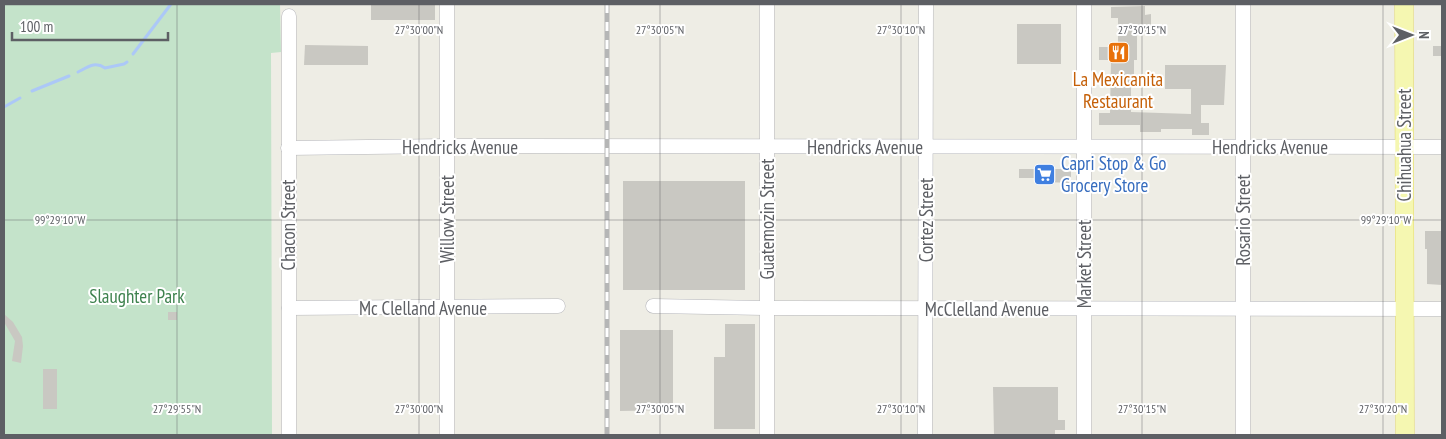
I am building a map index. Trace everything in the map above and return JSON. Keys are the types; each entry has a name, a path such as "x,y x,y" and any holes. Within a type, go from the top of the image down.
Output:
{"main road":[{"name":"Chihuahua Street","path":"1404,4 1405,435"}],"street":[{"name":"Willow Street","path":"447,4 447,435"},
{"name":"Guatemozin Street","path":"767,4 767,435"},
{"name":"Cortez Street","path":"925,435 926,4"},
{"name":"Market Street","path":"1084,4 1084,435"},
{"name":"Rosario Street","path":"1243,4 1243,435"},
{"name":"Chacon Street","path":"288,16 289,435"},
{"name":"Hendricks Avenue","path":"288,148 447,146 1442,148"},
{"name":"Mc Clelland Avenue","path":"288,308 558,306"},
{"name":"McClelland Avenue","path":"653,306 1084,309 1442,308"}],"green space":[{"name":"Slaughter Park","path":"4,4 280,4 281,52 271,53 272,435 4,435"}],"building":[{"path":"371,4 435,4 435,20 371,20"},
{"path":"1145,6 1145,15 1151,14 1151,32 1137,32 1137,60 1134,60 1134,84 1131,84 1131,112 1191,114 1191,89 1165,89 1165,65 1226,65 1224,105 1201,105 1201,123 1209,123 1209,135 1192,135 1192,129 1161,129 1161,132 1140,132 1140,125 1099,125 1099,113 1110,113 1111,60 1099,60 1099,47 1118,47 1118,18 1111,18 1111,7"},
{"path":"1017,24 1061,24 1061,64 1017,64"},
{"path":"305,45 368,46 368,65 304,65"},
{"path":"1433,46 1442,46 1442,56 1433,56"},
{"name":"Capri Stop & Go Grocery Store","path":"1019,169 1071,169 1071,183 1046,182 1046,178 1019,178"},
{"path":"623,181 745,181 745,290 623,290"},
{"path":"1425,231 1442,231 1442,285 1427,284"},
{"path":"168,312 177,312 177,320 168,320"},
{"path":"4,314 13,322 22,337 21,363 12,361 15,341 4,322"},
{"path":"725,324 755,324 755,429 714,429 714,357 725,357"},
{"path":"620,330 673,330 673,410 620,411"},
{"path":"43,369 57,369 57,409 43,409"},
{"path":"993,387 1058,387 1058,420 1065,420 1065,430 1055,430 1055,435 994,435"}],"waterway":[{"path":"133,54 171,4"},
{"path":"78,72 92,65 105,68 127,62"},
{"path":"32,91 69,76"},
{"path":"4,107 20,98"}],"railway":[{"path":"607,4 607,435"}],"place":[{"name":"La Mexicanita Restaurant","path":"1118,53"},
{"name":"Capri Stop & Go Grocery Store","path":"1045,174"}]}
